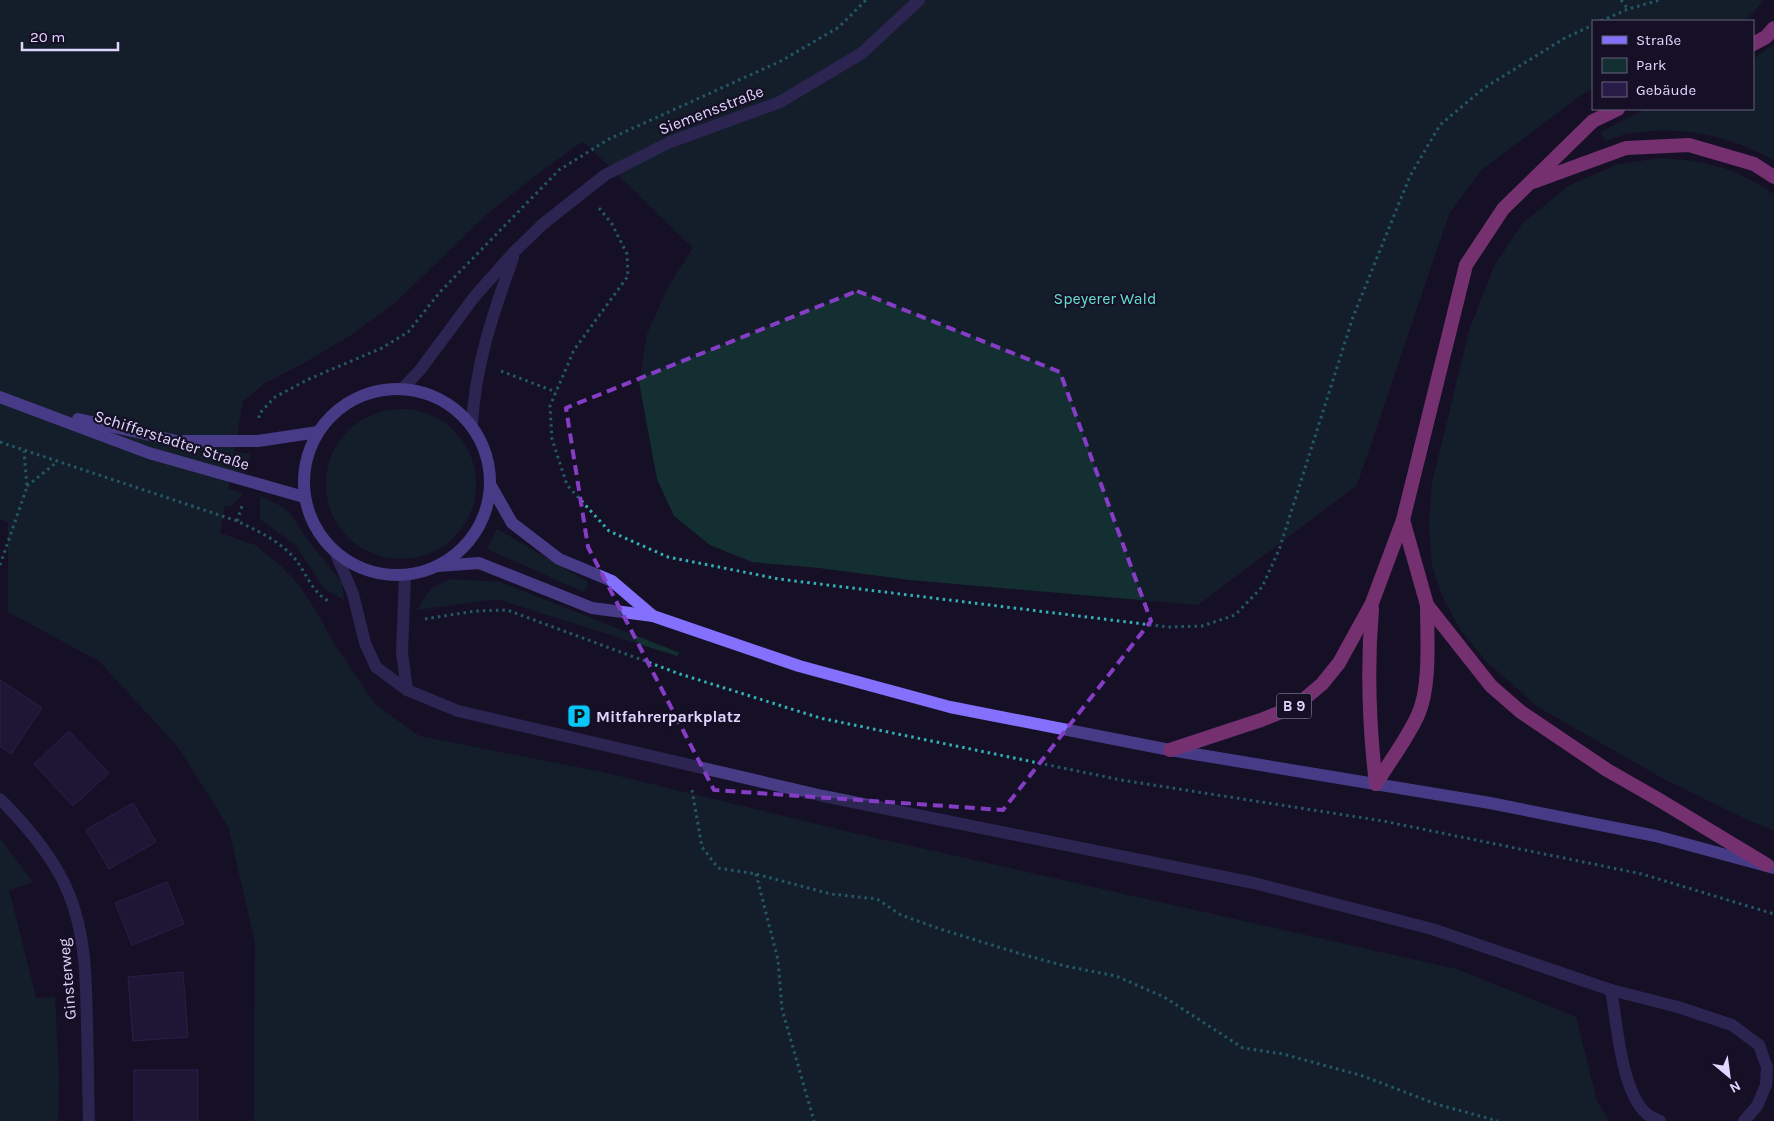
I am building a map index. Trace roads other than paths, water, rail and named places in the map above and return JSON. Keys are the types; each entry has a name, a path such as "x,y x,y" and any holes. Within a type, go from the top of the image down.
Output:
{"highway":[{"path":"1754,43 1766,37 1774,28"},
{"path":"1376,784 1419,714 1425,689 1428,655 1427,605 1403,520 1466,265 1503,209 1593,121 1616,110"},
{"path":"1528,184 1626,148 1690,145 1754,164 1774,177"},
{"name":"B 9","path":"1170,750 1261,720 1296,706 1322,684 1339,664 1372,603 1403,520"},
{"name":"B 9","path":"1372,603 1368,654 1371,741 1376,784"},
{"path":"1427,605 1491,686 1521,712 1607,770 1770,866"}],"main road":[{"path":"403,388 429,394 453,406 472,425 483,444 489,464 491,486 486,511 476,533 459,552 438,566 422,572 405,575 380,574 357,567 336,554 318,532 310,518 304,497 304,469 312,442 318,432 327,419 349,401 375,390 403,388"},
{"name":"Schifferstadter Straße","path":"0,397 149,453 304,497"},
{"name":"Schifferstadter Straße","path":"32,408 177,441 258,441 318,432"},
{"path":"491,486 512,524 560,559 612,581 652,616"},
{"path":"438,566 478,563 592,608 652,616 799,666 950,707 1170,750 1490,803 1656,836 1770,866"}],"street":[{"name":"Siemensstraße","path":"403,388 420,370 476,296 515,251 543,224 605,175 670,142 780,102 862,54 919,0"},
{"name":"Siemensstraße","path":"472,425 473,398 479,363 492,314 515,251"},
{"path":"336,554 353,594 365,643 376,667 407,690 458,710 823,796 1254,883 1432,929 1611,990 1678,1007 1732,1025 1759,1045 1767,1067 1766,1085 1756,1106 1744,1121"},
{"path":"405,575 402,652 407,690"},
{"name":"Ginsterweg","path":"0,799 54,865 69,894 84,944 89,1121"},
{"path":"1611,990 1626,1077 1632,1095 1646,1113 1660,1121"}],"place":[{"name":"Mitfahrerparkplatz","path":"579,716"}],"park label":[{"name":"Speyerer Wald","path":"1105,298"}]}
